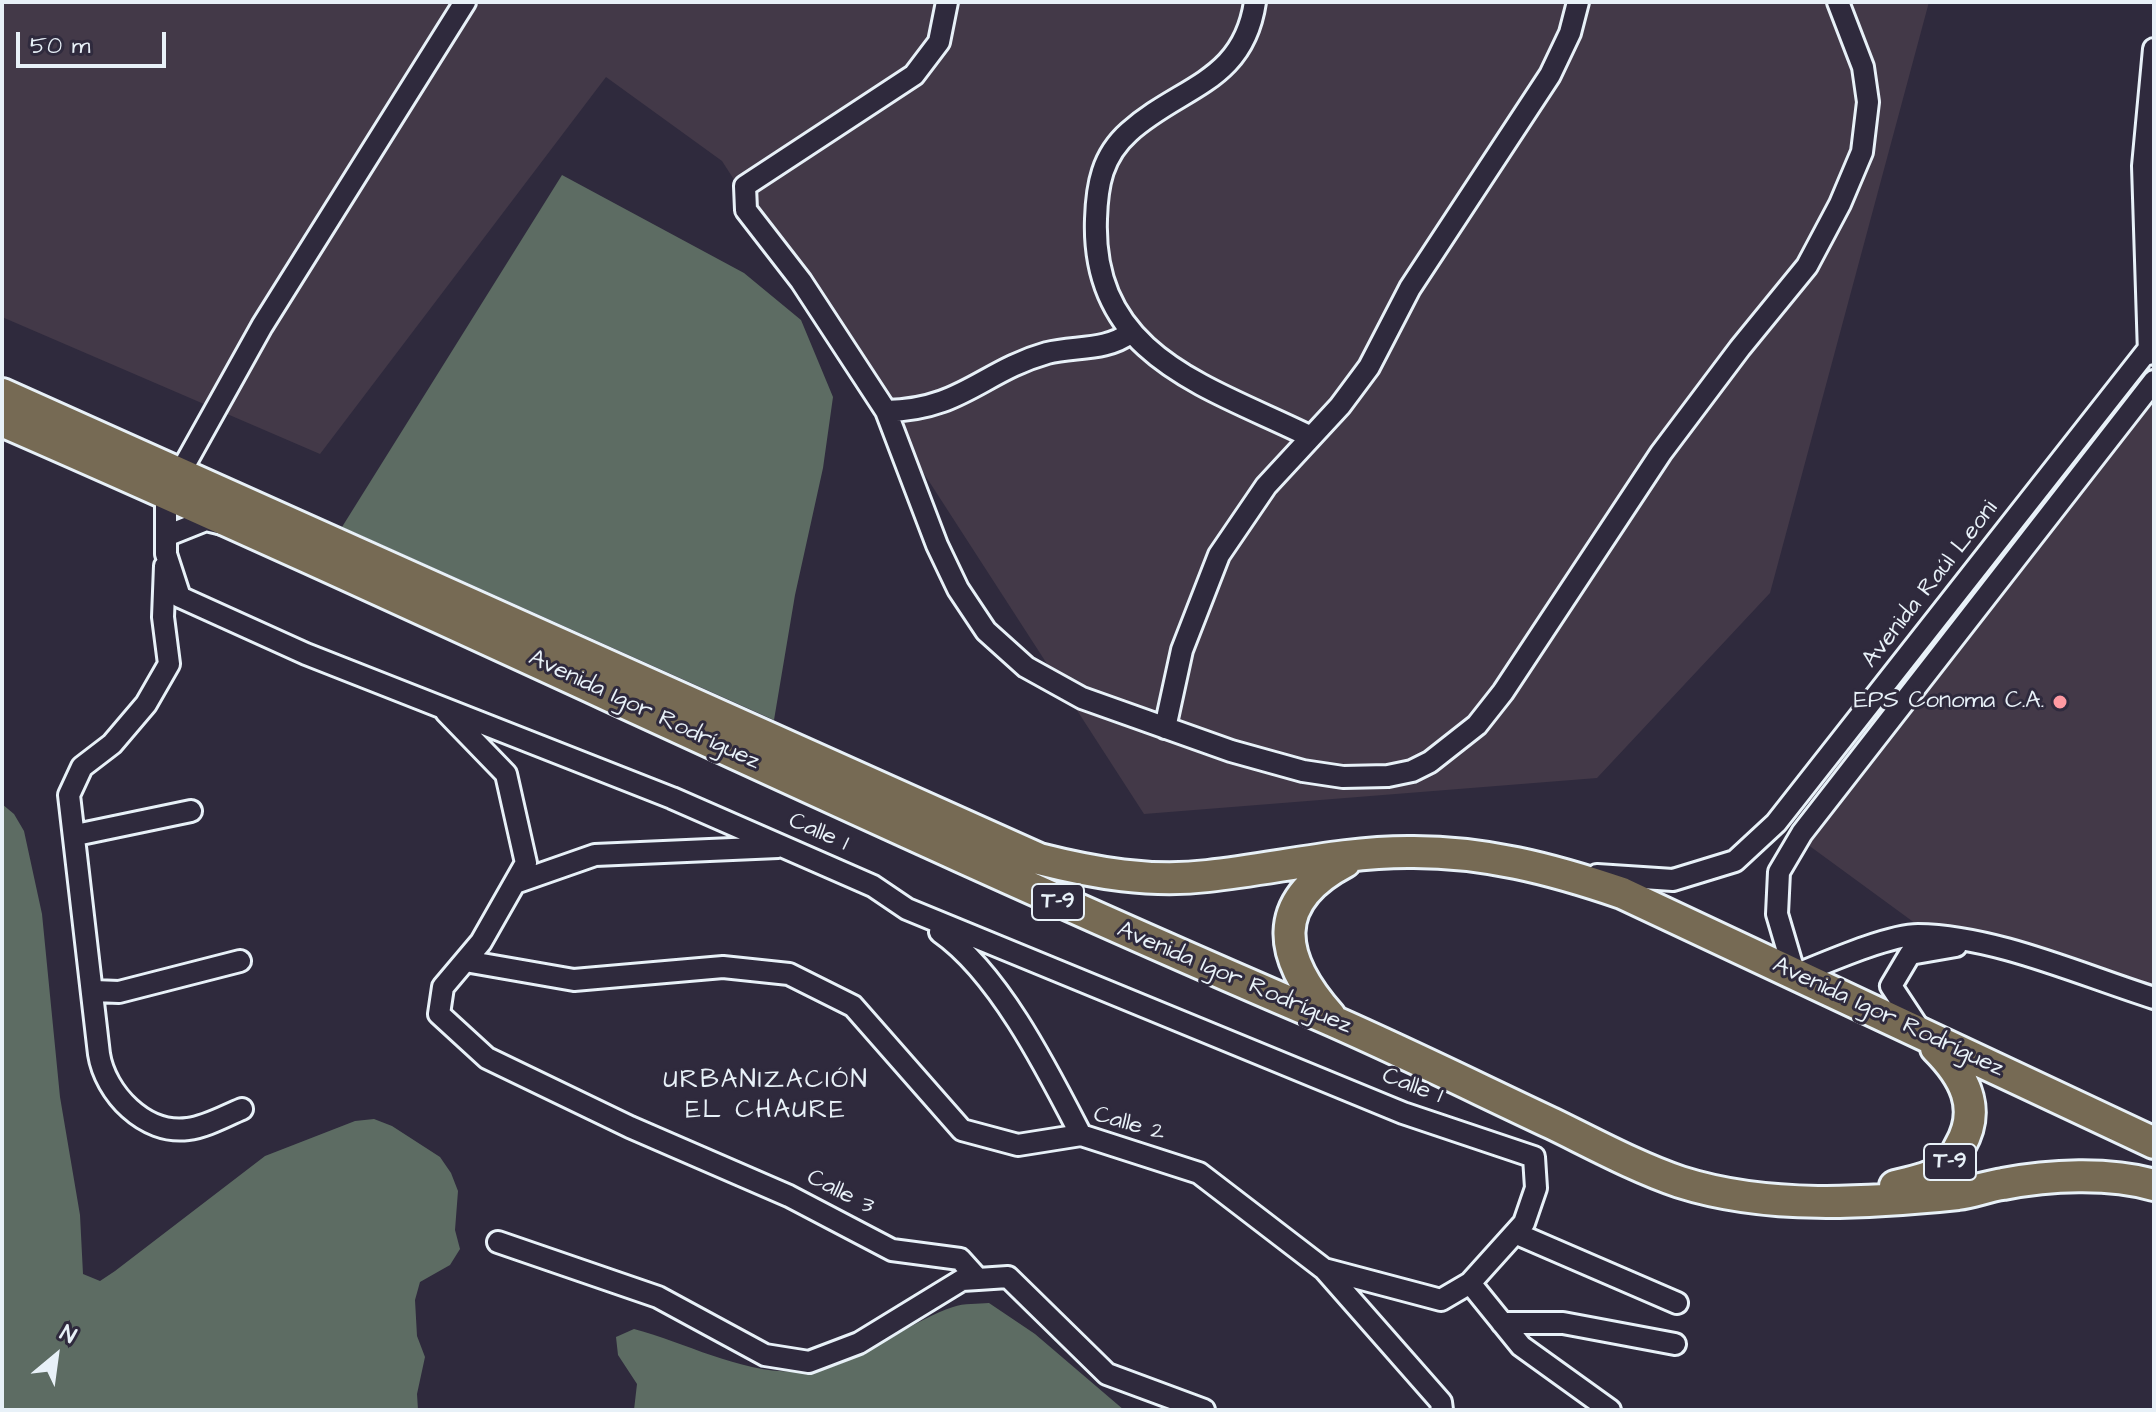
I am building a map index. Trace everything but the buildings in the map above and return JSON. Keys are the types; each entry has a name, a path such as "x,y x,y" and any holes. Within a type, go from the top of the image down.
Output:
{"highway":[{"name":"Avenida Igor Rodríguez","path":"2,394 173,482 1039,859 1089,872 1174,878 1404,852 1463,852 1556,871 1622,893 2154,1143"},
{"name":"Avenida Igor Rodríguez","path":"2,421 173,482 249,529 941,845 1067,907 1334,1021 1679,1181 1741,1197 1810,1201 1963,1193 2006,1183 2053,1178 2136,1179 2154,1185"},
{"name":"T-9","path":"1334,1021 1305,988 1289,941 1289,919 1301,895 1319,876 1354,857"},
{"name":"T-9","path":"1810,1201 1922,1179 1948,1166 1968,1133 1971,1114 1968,1092 1959,1072 1924,1036"}],"street":[{"path":"173,482 270,313 465,2"},
{"path":"947,2 939,42 914,75 745,186 743,195 750,217 801,281 886,411 947,568 986,631 1026,667 1062,689 1165,728 1303,771 1364,778 1412,771 1446,751 1477,725 1503,692 1661,453 1740,348 1793,287 1830,225 1862,152 1868,119 1863,67 1838,2"},
{"path":"1255,2 1243,42 1225,68 1130,131 1113,149 1100,174 1096,226 1103,279 1111,304 1130,333 1176,371 1309,436"},
{"path":"1165,728 1182,650 1219,555 1266,486 1340,406 1369,367 1410,288 1550,75 1570,33 1578,2"},
{"path":"2152,351 2143,166 2154,49"},
{"path":"886,411 906,411 947,402 1032,358 1065,349 1108,344 1130,333"},
{"name":"Avenida Raúl Leoni","path":"1556,871 1673,880 1735,861 1776,823 2152,351"},
{"name":"Avenida Raúl Leoni","path":"1795,975 1777,914 1779,872 1802,833 2154,381"},
{"name":"Calle 1","path":"173,482 166,545 180,597 306,654 672,798 873,886 907,909 1403,1113 1534,1157 1536,1188 1524,1223 1515,1233"},
{"path":"242,1109 196,1127 168,1128 132,1110 110,1089 101,1068 69,795 82,767 112,744 146,704 169,664 163,617 166,545 206,520 249,529"},
{"path":"442,708 506,774 526,863 481,942 465,961"},
{"path":"76,835 191,811"},
{"path":"515,883 595,855 784,847"},
{"path":"907,909 959,946 1033,1042 1081,1135"},
{"path":"1795,975 1838,958 1915,935 1979,942 2154,998"},
{"path":"1924,1036 1891,986 1897,973 1910,954 1979,942"},
{"path":"94,991 119,992 240,961"},
{"name":"Calle 3","path":"465,961 443,987 439,1014 487,1058 630,1127 789,1196 892,1250 960,1259 978,1279 1008,1277 1107,1374 1204,1410"},
{"name":"Calle 2","path":"465,961 574,980 723,967 789,974 853,1006 962,1130 1018,1145 1081,1135 1199,1173 1324,1269 1441,1300 1470,1283"},
{"path":"1610,1410 1521,1346 1470,1283 1515,1233 1677,1303"},
{"path":"498,1242 658,1297 765,1355 809,1362 859,1343 962,1280 978,1279"},
{"path":"1324,1269 1441,1402 1442,1410"},
{"path":"1502,1323 1563,1323 1675,1344"}],"shaded area":[{"path":"2,2 1929,2 1770,593 1597,778 1144,814 722,161 606,77 320,454 2,317"},
{"path":"2154,400 2154,997 1923,929 1800,839"}],"green space":[{"path":"562,175 744,273 801,320 833,397 823,468 795,595 774,720 342,527"},
{"path":"2,804 14,814 24,831 42,914 60,1097 80,1215 83,1274 100,1281 265,1156 355,1121 374,1119 392,1126 440,1157 458,1191 455,1230 460,1249 450,1265 420,1282 415,1300 417,1336 425,1357 417,1394 418,1410 2,1410"},
{"path":"989,1303 1035,1334 1124,1410 634,1410 637,1384 618,1355 616,1337 634,1329 762,1369 788,1372 815,1370 856,1357 953,1307"}],"place":[{"name":"EPS Conoma C.A.","path":"2060,702"}],"district":[{"name":"URBANIZACIÓN EL CHAURE","path":"766,1097"}]}
